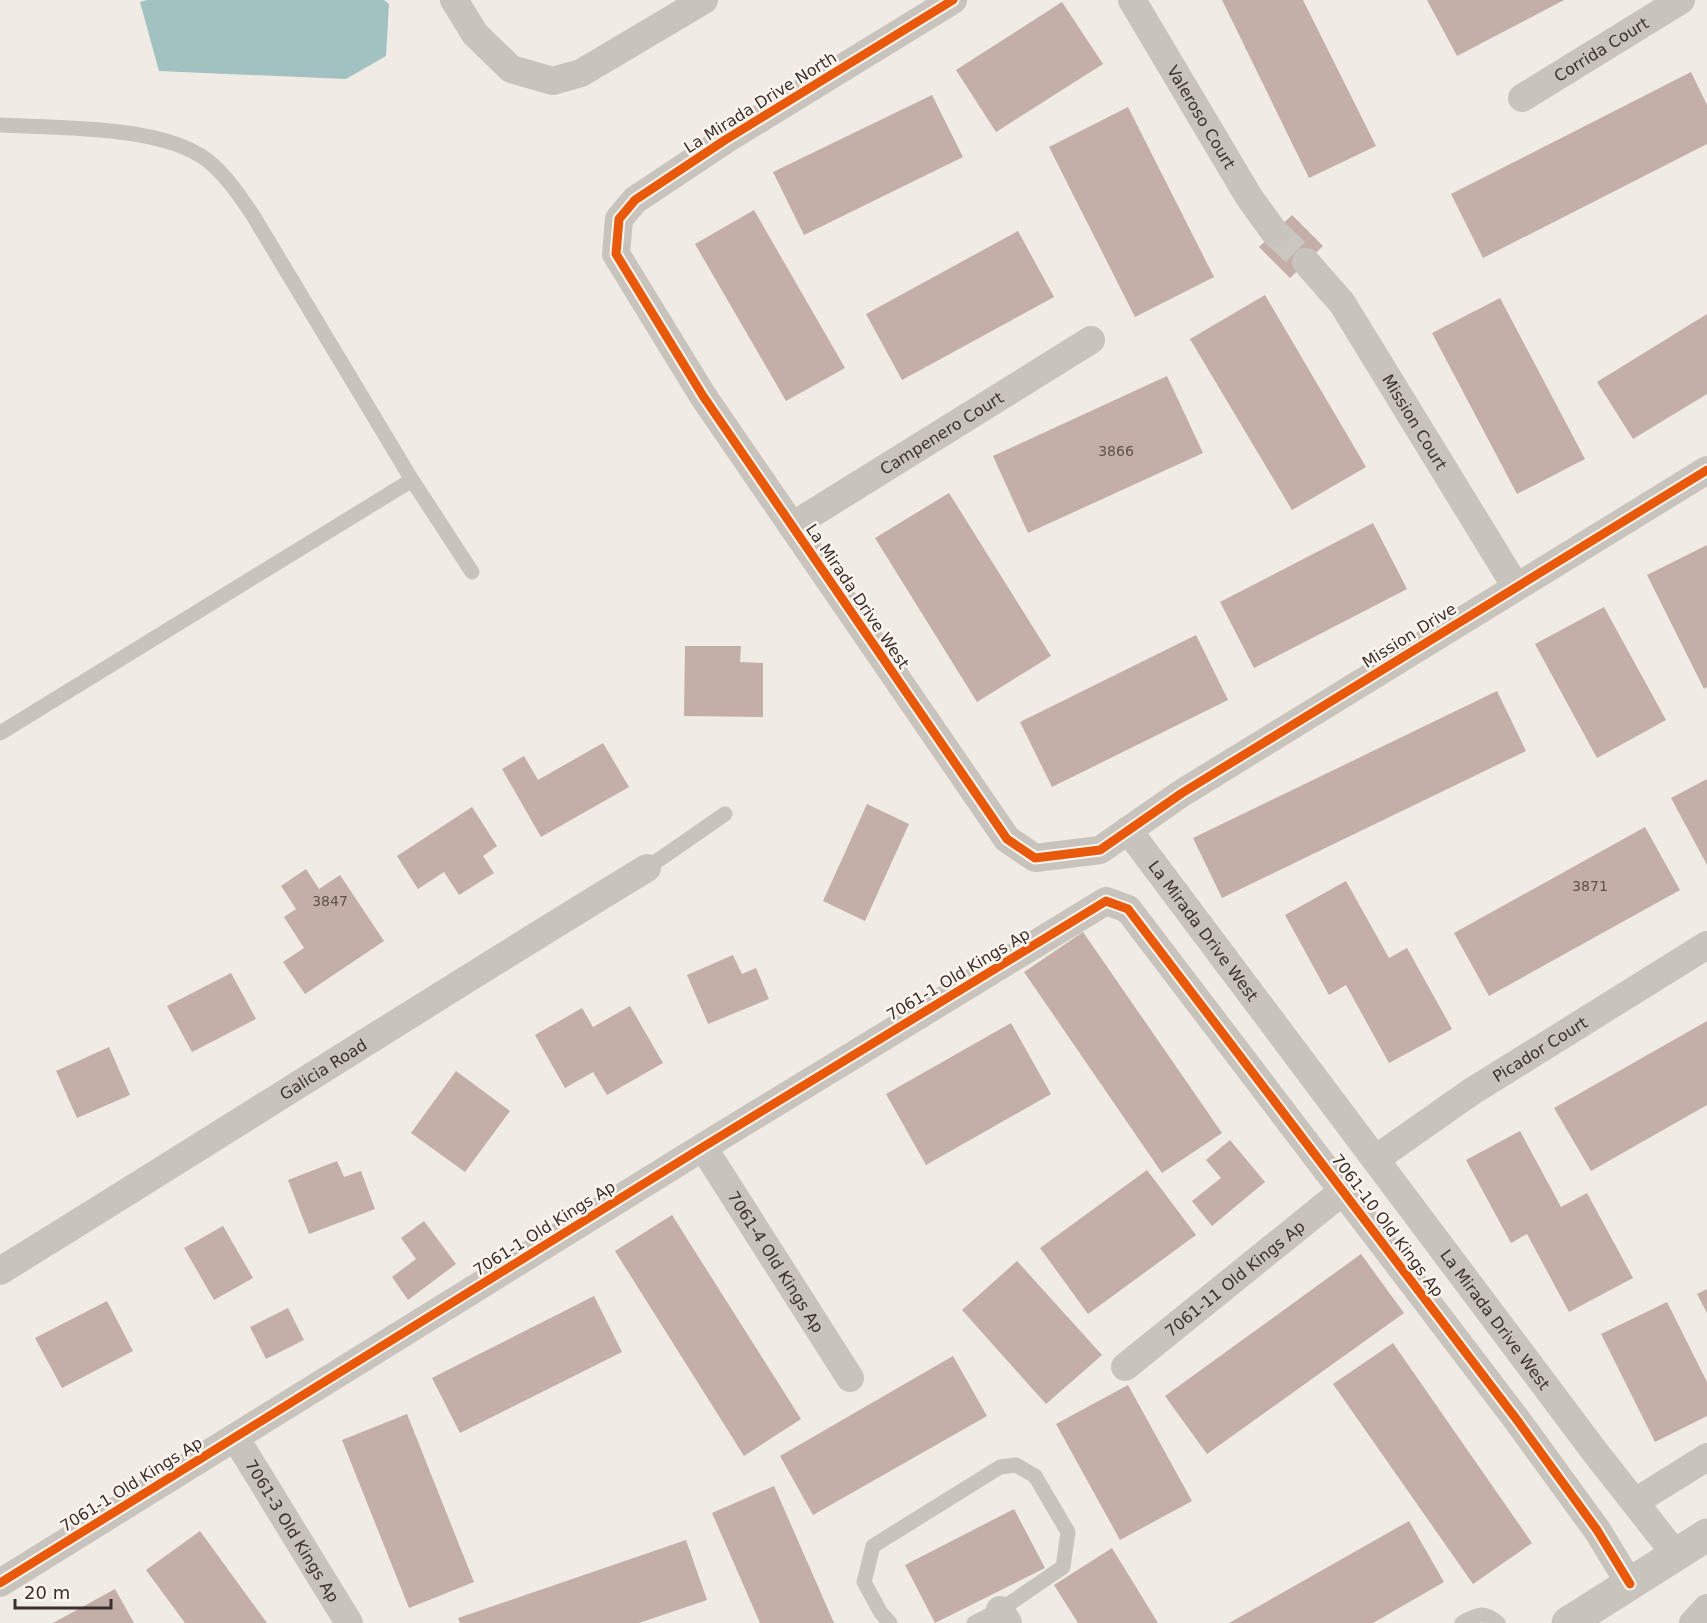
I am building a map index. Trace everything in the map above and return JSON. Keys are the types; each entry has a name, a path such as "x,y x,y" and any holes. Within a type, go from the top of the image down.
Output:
{"street":[{"path":"454,0 475,34 511,69 553,81 581,73 704,0"},
{"name":"La Mirada Drive North","path":"616,254 619,219 635,200 725,140 953,0"},
{"name":"Valeroso Court","path":"1132,0 1249,197 1275,232"},
{"name":"Corrida Court","path":"1522,98 1681,0"},
{"name":"La Mirada Drive West","path":"616,254 703,396 1007,839 1035,858 1100,850 1128,830 1676,1555"},
{"name":"Mission Court","path":"1306,262 1342,303 1516,587"},
{"name":"Campenero Court","path":"792,526 1091,340"},
{"name":"Mission Drive","path":"1128,830 1182,793 1707,470"},
{"name":"Galicia Road","path":"0,1271 647,868"},
{"name":"7061-1 Old Kings Ap","path":"0,1583 703,1147 1106,901"},
{"name":"7061-10 Old Kings Ap","path":"1106,901 1128,909 1517,1420 1597,1530 1630,1584"},
{"name":"Picador Court","path":"1377,1158 1471,1092 1707,945"},
{"name":"7061-4 Old Kings Ap","path":"703,1147 850,1378"},
{"name":"7061-11 Old Kings Ap","path":"1125,1366 1343,1191"},
{"name":"7061-3 Old Kings Ap","path":"235,1437 349,1623"},
{"path":"1635,1502 1707,1457"},
{"path":"1581,1619 1630,1584 1707,1535"},
{"path":"1693,1623 1707,1608"}],"lane":[{"path":"0,125 117,132 164,140 206,159 233,186 254,217 412,480 472,572"},
{"path":"0,734 412,480"},
{"path":"647,868 725,814"},
{"path":"890,1623 880,1613 864,1582 873,1546 1000,1467 1016,1465 1035,1476 1068,1532 1063,1567 1004,1616 974,1623"},
{"path":"1462,1623 1478,1614 1488,1615 1498,1623"}],"water":[{"path":"147,0 384,0 389,4 386,56 346,79 159,71 140,2"}],"building":[{"path":"1222,0 1303,0 1376,146 1309,178"},
{"path":"1427,0 1564,0 1457,56"},
{"path":"1062,2 1103,64 996,132 956,70"},
{"path":"1691,72 1707,105 1707,144 1483,258 1451,194"},
{"path":"932,95 963,157 804,235 773,172"},
{"path":"1128,107 1214,277 1135,317 1049,147"},
{"path":"754,210 845,368 786,401 695,244"},
{"path":"1292,215 1323,246 1290,278 1259,247"},
{"path":"1018,231 1054,297 902,380 866,314"},
{"path":"1265,295 1366,467 1292,510 1190,339"},
{"path":"1500,298 1585,459 1517,494 1432,333"},
{"path":"1707,314 1707,394 1633,439 1597,382"},
{"path":"1167,376 1203,453 1028,533 993,456"},
{"path":"949,493 1051,656 977,702 875,538"},
{"path":"1373,523 1407,589 1254,668 1220,602"},
{"path":"1707,545 1707,687 1704,689 1647,575"},
{"path":"1604,607 1666,720 1597,758 1535,644"},
{"path":"1196,635 1228,700 1052,787 1020,722"},
{"path":"685,646 741,646 740,662 763,663 763,717 684,716"},
{"path":"1497,691 1526,751 1222,898 1193,838"},
{"path":"603,743 629,787 541,837 502,769 524,756 538,780"},
{"path":"1707,779 1707,865 1671,798"},
{"path":"867,804 909,824 865,921 823,901"},
{"path":"472,807 497,846 483,856 494,873 459,895 444,872 418,889 397,856"},
{"path":"1645,827 1680,890 1489,996 1454,933"},
{"path":"306,869 319,889 340,875 384,941 305,994 283,962 304,948 284,917 296,909 281,886"},
{"path":"1346,881 1389,958 1407,948 1452,1029 1389,1063 1346,985 1329,995 1285,915"},
{"path":"1083,932 1222,1133 1162,1173 1024,972"},
{"path":"733,955 742,974 756,968 769,999 708,1024 687,975"},
{"path":"231,973 256,1019 192,1052 167,1006"},
{"path":"630,1006 663,1063 607,1095 593,1072 565,1088 535,1035 582,1008 593,1027"},
{"path":"1707,1021 1707,1105 1591,1171 1554,1108"},
{"path":"1011,1023 1051,1094 926,1165 886,1094"},
{"path":"109,1047 130,1095 77,1118 56,1071"},
{"path":"456,1071 510,1111 465,1172 411,1133"},
{"path":"1520,1131 1561,1207 1587,1193 1633,1278 1569,1312 1527,1234 1511,1243 1466,1160"},
{"path":"1230,1140 1265,1182 1212,1226 1192,1201 1221,1178 1206,1160"},
{"path":"337,1161 344,1177 361,1171 375,1209 309,1234 288,1180"},
{"path":"1147,1170 1196,1235 1088,1314 1040,1248"},
{"path":"672,1215 801,1419 744,1456 615,1251"},
{"path":"424,1221 456,1264 408,1300 392,1277 416,1259 401,1238"},
{"path":"223,1226 253,1278 214,1300 184,1248"},
{"path":"1361,1254 1404,1313 1207,1454 1165,1396"},
{"path":"1017,1261 1102,1355 1046,1404 962,1310"},
{"path":"1707,1289 1707,1313 1697,1294"},
{"path":"594,1296 622,1352 460,1433 432,1378"},
{"path":"107,1301 133,1351 62,1388 35,1338"},
{"path":"1667,1302 1707,1382 1707,1416 1655,1442 1601,1334"},
{"path":"288,1308 304,1340 266,1359 250,1327"},
{"path":"1393,1343 1532,1543 1473,1584 1333,1384"},
{"path":"953,1356 987,1416 813,1515 780,1456"},
{"path":"1128,1385 1192,1501 1120,1540 1056,1424"},
{"path":"407,1414 474,1582 409,1608 342,1440"},
{"path":"774,1486 834,1623 760,1623 712,1513"},
{"path":"1014,1509 1045,1568 935,1623 905,1565"},
{"path":"1409,1521 1444,1582 1373,1623 1229,1623"},
{"path":"200,1531 267,1623 185,1623 146,1570"},
{"path":"686,1540 707,1600 639,1623 460,1623 458,1618"},
{"path":"1112,1548 1158,1623 1078,1623 1054,1585"},
{"path":"115,1589 134,1623 53,1623"}],"tunnel":[{"path":"1275,233 1306,262"}],"cycle path":[{"path":"953,0 725,140 635,200 619,219 616,254 703,396 1007,839 1035,858 1100,850 1182,793 1707,470"},
{"path":"0,1583 703,1147 1106,901 1128,909 1517,1420 1597,1530 1630,1584"}]}
